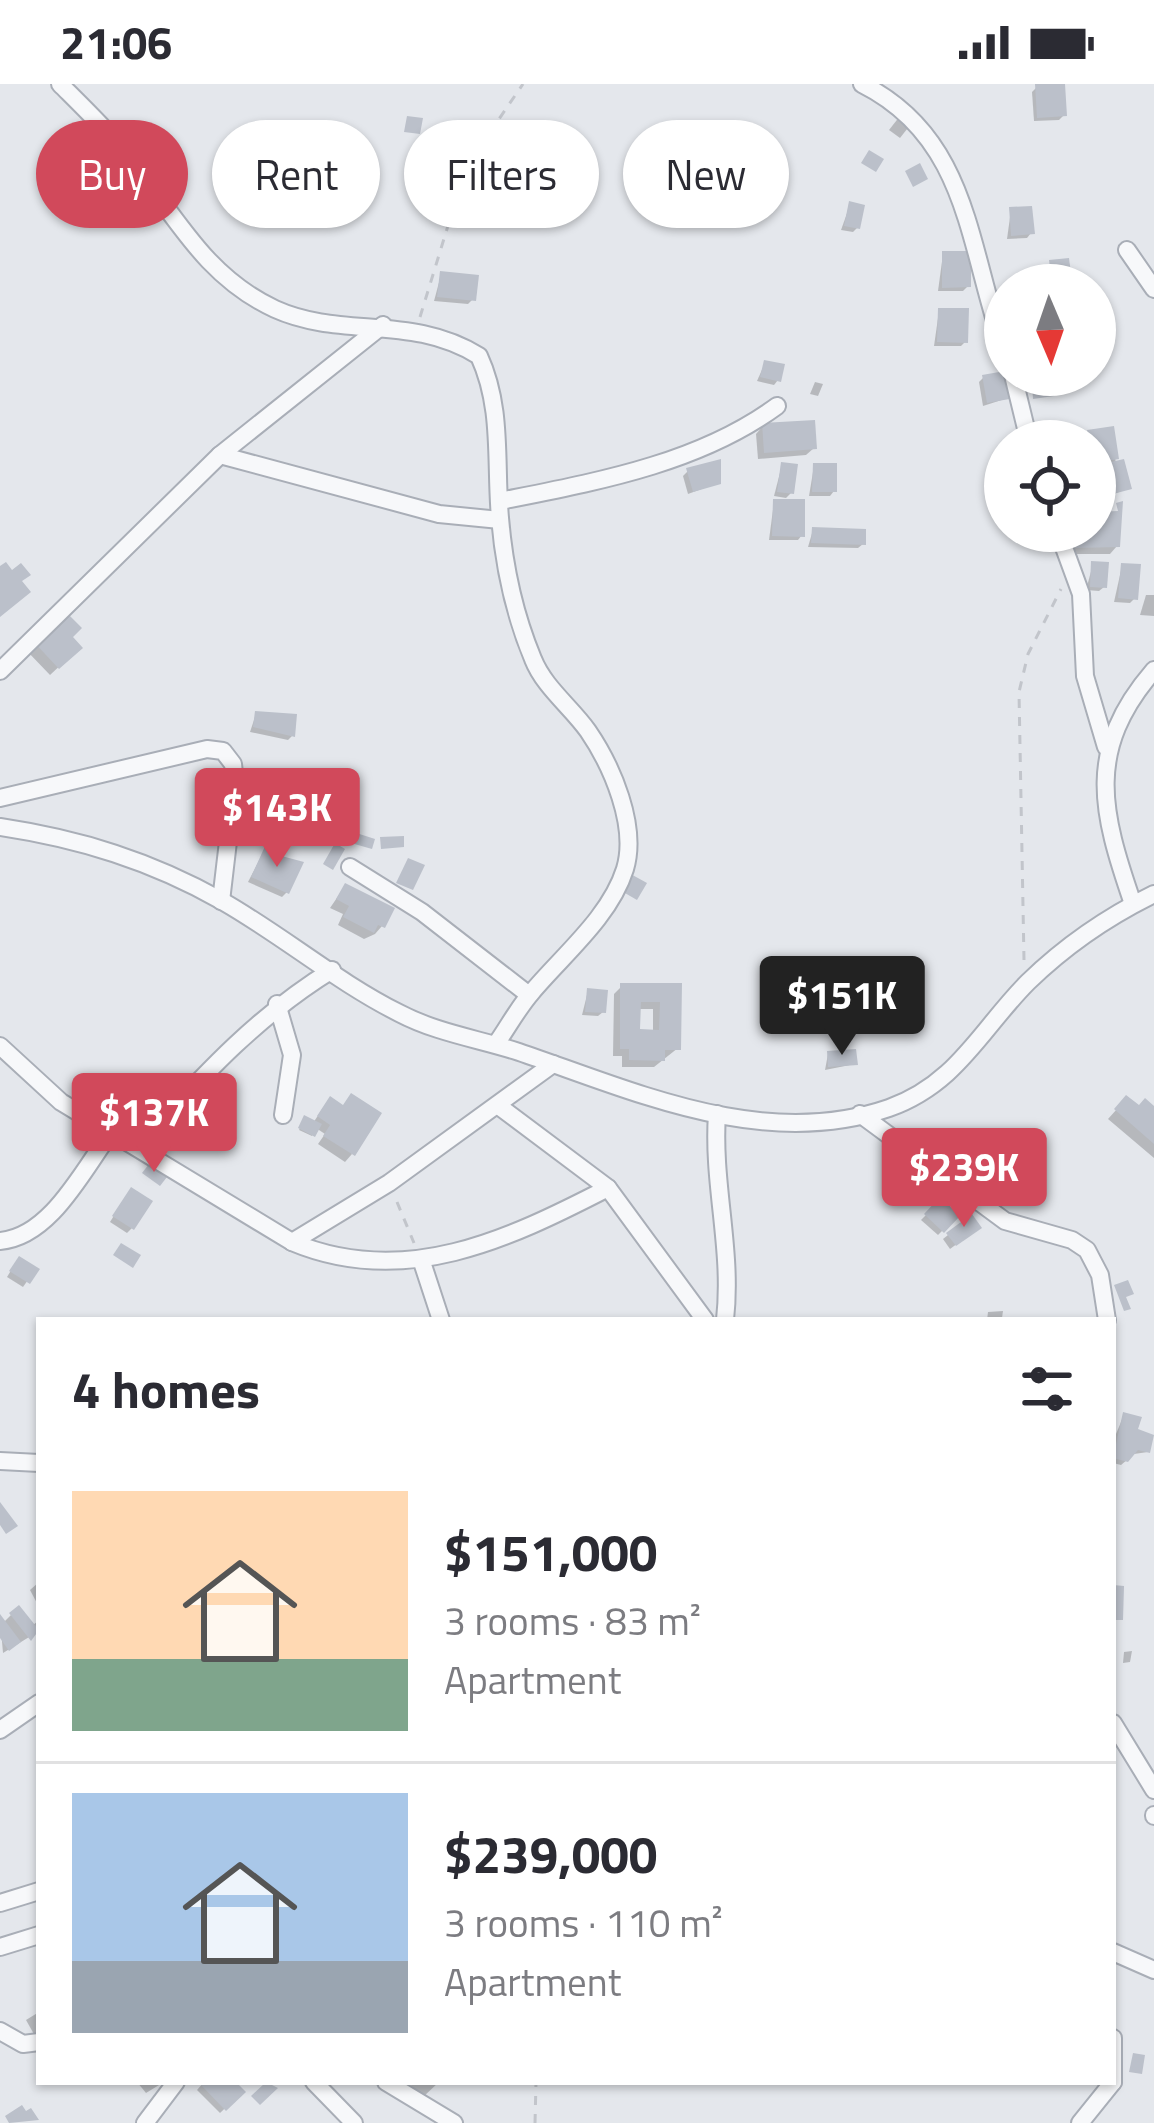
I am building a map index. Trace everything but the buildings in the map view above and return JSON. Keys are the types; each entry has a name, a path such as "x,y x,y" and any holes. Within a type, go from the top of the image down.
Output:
{"street":[{"path":"60,84 132,161 202,259 237,287 277,310 310,320 417,330 455,341 479,356 496,409 500,510 519,625 536,667 589,733 605,762 620,798 628,850 625,872 589,928 529,995 496,1045"},
{"path":"862,84 898,105 940,148 984,286"},
{"path":"1126,250 1154,289"},
{"path":"0,671 220,455 383,325"},
{"path":"220,455 440,514 500,510 691,452 778,406"},
{"path":"1067,552 1081,594 1085,676 1107,748"},
{"path":"1133,904 1104,801 1107,748 1120,714 1154,670"},
{"path":"0,798 207,748 224,752 233,764 236,782 221,901"},
{"path":"0,827 93,844 142,861 221,901 396,1012 446,1034 496,1045 624,1093 717,1114 770,1120 860,1114 903,1102 947,1078 1024,986 1060,953 1154,894"},
{"path":"350,867 422,911 529,995"},
{"path":"139,1145 228,1046 277,1004 332,970"},
{"path":"277,1004 292,1055 284,1115"},
{"path":"0,1046 61,1102 139,1145 292,1242 331,1258 422,1262 496,1241 608,1188"},
{"path":"292,1242 389,1184 553,1064"},
{"path":"500,1107 608,1188 703,1317"},
{"path":"717,1114 715,1180 730,1263 725,1317"},
{"path":"860,1114 1006,1221 1072,1240 1087,1250 1100,1275 1107,1317"},
{"path":"0,1241 26,1234 44,1222 112,1131"},
{"path":"422,1262 440,1317"},
{"path":"0,1461 36,1463"},
{"path":"0,1730 36,1705"},
{"path":"1116,1728 1154,1790"},
{"path":"0,1903 36,1892"},
{"path":"0,1947 36,1936"},
{"path":"1116,1953 1154,1970"},
{"path":"0,2031 23,2044 36,2042"},
{"path":"145,2123 174,2085"},
{"path":"317,2085 354,2123"},
{"path":"391,2085 454,2123"},
{"path":"1080,2123 1111,2085"}],"path":[{"path":"417,330 466,167 523,84"},
{"path":"1024,986 1019,692 1028,654 1074,567"},
{"path":"389,1184 422,1262"},
{"path":"535,2123 536,2085"}]}
